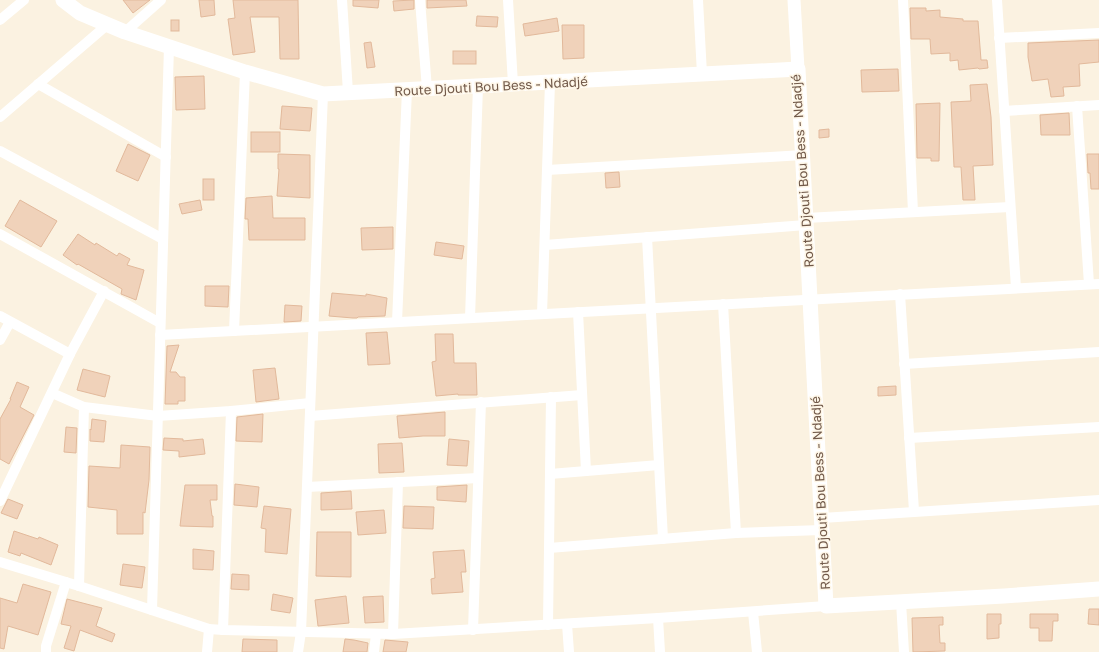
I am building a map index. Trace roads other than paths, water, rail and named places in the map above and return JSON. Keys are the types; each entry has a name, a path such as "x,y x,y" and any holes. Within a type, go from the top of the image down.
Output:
{"main road":[{"name":"Route Djouti Bou Bess - Ndadjé","path":"63,0 80,13 125,32 245,72 323,94 798,69 826,606 1099,589"}],"street":[{"path":"0,20 24,0"},
{"path":"125,32 161,0"},
{"path":"342,0 348,92"},
{"path":"420,0 427,89"},
{"path":"508,0 513,84"},
{"path":"698,0 702,74"},
{"path":"794,0 798,69"},
{"path":"903,0 913,212"},
{"path":"996,0 1016,288"},
{"path":"0,117 107,25"},
{"path":"999,38 1099,33"},
{"path":"152,610 169,47"},
{"path":"234,331 245,72"},
{"path":"542,314 550,83"},
{"path":"38,84 166,157"},
{"path":"470,318 478,86"},
{"path":"397,322 407,90"},
{"path":"298,652 301,632 323,94"},
{"path":"1004,110 1099,105"},
{"path":"160,335 1094,284 1077,106"},
{"path":"0,151 163,239"},
{"path":"547,170 803,155"},
{"path":"545,245 913,212 1010,207"},
{"path":"0,234 160,323"},
{"path":"647,237 663,539"},
{"path":"0,501 70,354 104,291"},
{"path":"900,294 914,511"},
{"path":"723,304 736,533"},
{"path":"578,312 586,472"},
{"path":"0,316 70,354"},
{"path":"0,340 10,322"},
{"path":"904,364 1099,352"},
{"path":"52,393 84,407 158,416 231,411 310,403"},
{"path":"310,416 582,394"},
{"path":"548,625 551,397"},
{"path":"473,630 481,402"},
{"path":"79,586 84,407"},
{"path":"223,630 231,411"},
{"path":"909,438 1099,427 1099,434"},
{"path":"550,474 659,466"},
{"path":"307,487 478,478"},
{"path":"393,634 398,482"},
{"path":"549,548 736,533 822,524 914,511 1099,500"},
{"path":"0,562 209,628 223,630 393,634 753,612 826,606"},
{"path":"46,652 46,646 66,582"},
{"path":"901,602 904,652"},
{"path":"753,612 757,652"},
{"path":"658,618 660,652"},
{"path":"566,624 569,652"},
{"path":"208,652 209,628"},
{"path":"374,652 376,634"}]}
